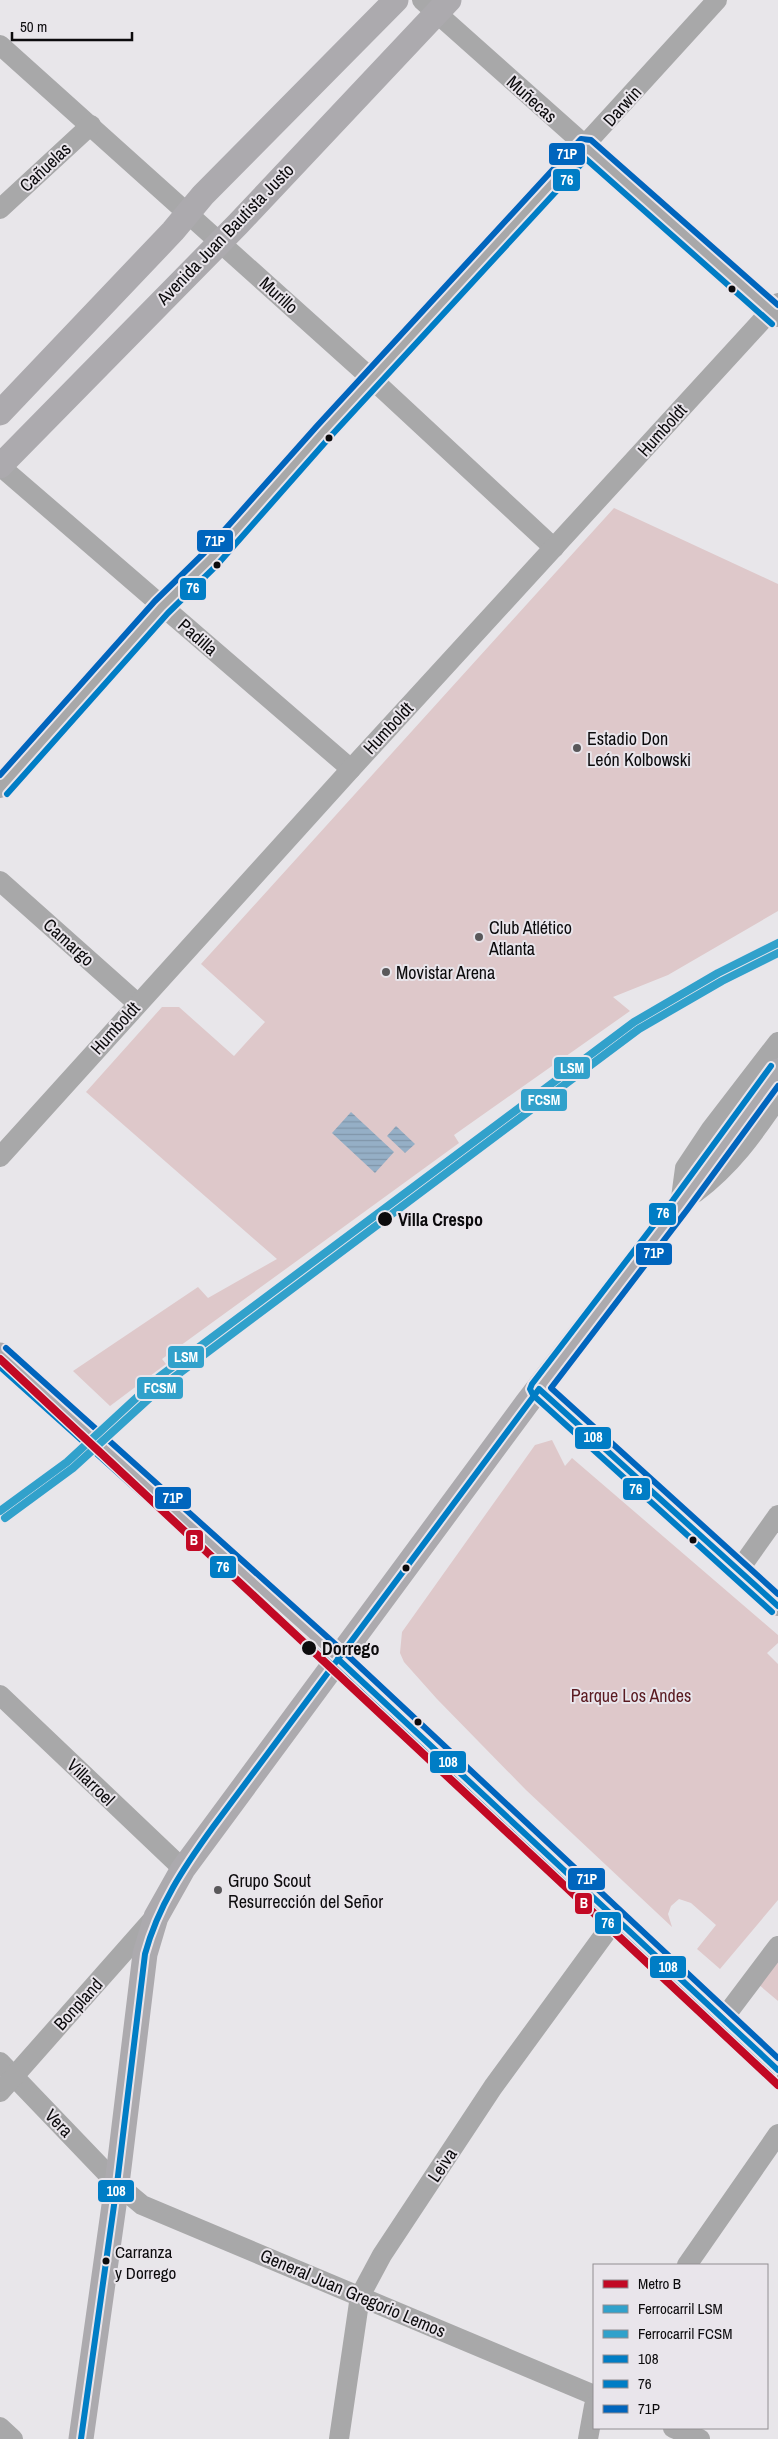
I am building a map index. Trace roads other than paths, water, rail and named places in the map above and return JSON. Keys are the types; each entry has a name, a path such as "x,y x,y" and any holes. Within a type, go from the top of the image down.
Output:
{"main road":[{"path":"0,414 172,232 186,213 396,0"},
{"name":"Avenida Juan Bautista Justo","path":"0,466 220,242 436,4"},
{"path":"81,2439 117,2184 146,1954 156,1917 183,1869 539,1389 680,1205 778,1071"},
{"path":"0,1355 338,1659 615,1920 778,2070"}],"street":[{"name":"Darwin","path":"0,788 162,607 210,559 717,0"},
{"name":"Muñecas","path":"436,4 585,147 776,310"},
{"name":"Murillo","path":"0,45 372,379 554,548"},
{"name":"Cañuelas","path":"0,209 91,125"},
{"name":"Humboldt","path":"0,1157 137,1003 351,769 776,310"},
{"name":"Padilla","path":"0,466 351,769"},
{"name":"Camargo","path":"0,881 137,1003"},
{"path":"680,1205 685,1168 711,1129 778,1042"},
{"path":"680,1205 720,1174 771,1123 778,1098"},
{"path":"539,1389 778,1606"},
{"path":"739,1570 778,1516"},
{"name":"Villarroel","path":"0,1695 183,1869"},
{"name":"Bonpland","path":"0,2092 156,1917"},
{"name":"Leiva","path":"339,2439 360,2296 382,2255 493,2088 615,1920"},
{"path":"723,2019 778,1946"},
{"name":"Vera","path":"0,2062 117,2184"},
{"path":"688,2264 778,2134"},
{"name":"General Juan Gregorio Lemos","path":"117,2184 142,2205 593,2395"},
{"path":"588,2439 593,2412"},
{"path":"0,2427 13,2439"},
{"path":"675,2429 700,2439"}],"water":[{"path":"351,1112 394,1152 375,1173 332,1133"},
{"path":"396,1126 415,1144 405,1153 387,1136"}],"metro line":[{"name":"B","path":"0,1359 778,2085"}],"rail line":[{"name":"LSM","path":"0,1511 67,1462 159,1377 634,1022 718,973 778,943"},
{"name":"FCSM","path":"5,1518 73,1468 165,1384 639,1029 722,981 778,953"}],"place":[{"name":"Estadio Don León Kolbowski","path":"577,748"},
{"name":"Club Atlético Atlanta","path":"479,937"},
{"name":"Movistar Arena","path":"386,972"},
{"name":"Villa Crespo","path":"385,1219"},
{"name":"Dorrego","path":"309,1648"},
{"name":"Grupo Scout Resurrección del Señor","path":"218,1890"},
{"name":"Carranza y Dorrego","path":"106,2261"}],"park label":[{"name":"Parque Los Andes","path":"631,1695"}]}
